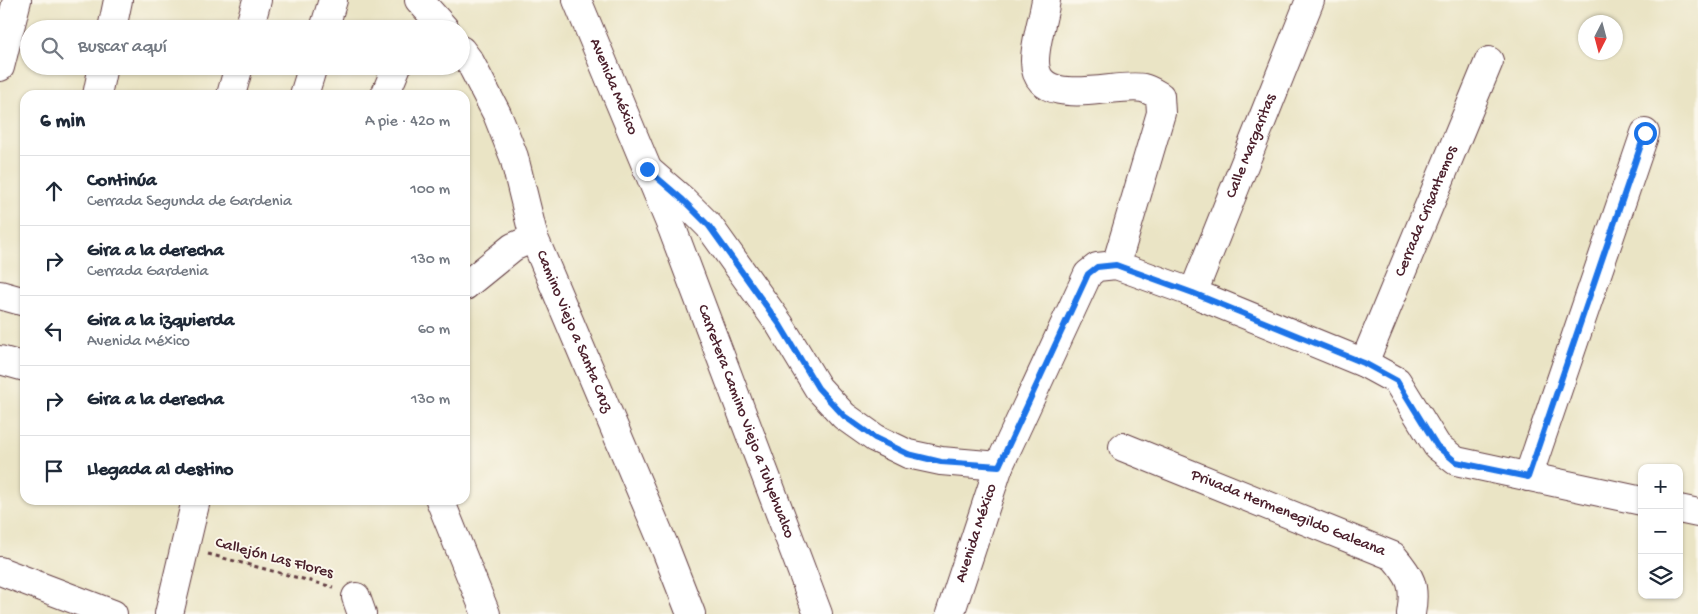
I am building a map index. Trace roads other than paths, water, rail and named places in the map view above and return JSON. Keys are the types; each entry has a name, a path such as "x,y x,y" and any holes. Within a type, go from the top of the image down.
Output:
{"street":[{"path":"0,67 18,0"},
{"path":"114,20 118,0"},
{"path":"251,20 256,0"},
{"path":"326,20 332,0"},
{"name":"Avenida México","path":"577,0 672,228"},
{"path":"1046,0 1035,62 1040,78 1053,88 1080,92 1142,87 1160,96 1161,112 1107,266 1193,293 1364,363 1397,381 1437,446 1456,462 1638,500"},
{"name":"Calle Margaritas","path":"1193,293 1306,1"},
{"name":"Cerrada Crisantemos","path":"1364,363 1489,61"},
{"name":"Camino Viejo a Santa Cruz","path":"470,62 497,114 514,157 534,238 666,550 691,614"},
{"path":"98,90 101,75"},
{"path":"232,90 237,75"},
{"path":"306,90 310,75"},
{"path":"388,90 394,75"},
{"path":"1528,477 1645,133"},
{"path":"647,169 683,200 709,226 780,325 818,388 844,416 875,438 908,454 941,462 999,466"},
{"name":"Carretera Camino Viejo a Tulyehualco","path":"672,228 818,614"},
{"path":"470,282 513,247 534,238"},
{"name":"Avenida México","path":"950,614 999,466 1088,274 1107,266"},
{"path":"0,295 20,301"},
{"path":"0,360 20,366"},
{"name":"Privada Hermenegildo Galeana","path":"1122,447 1392,556 1410,576 1413,602 1411,614"},
{"path":"169,614 195,505"},
{"path":"442,505 486,614"},
{"path":"1683,510 1698,513"},
{"path":"0,571 113,614"}]}
